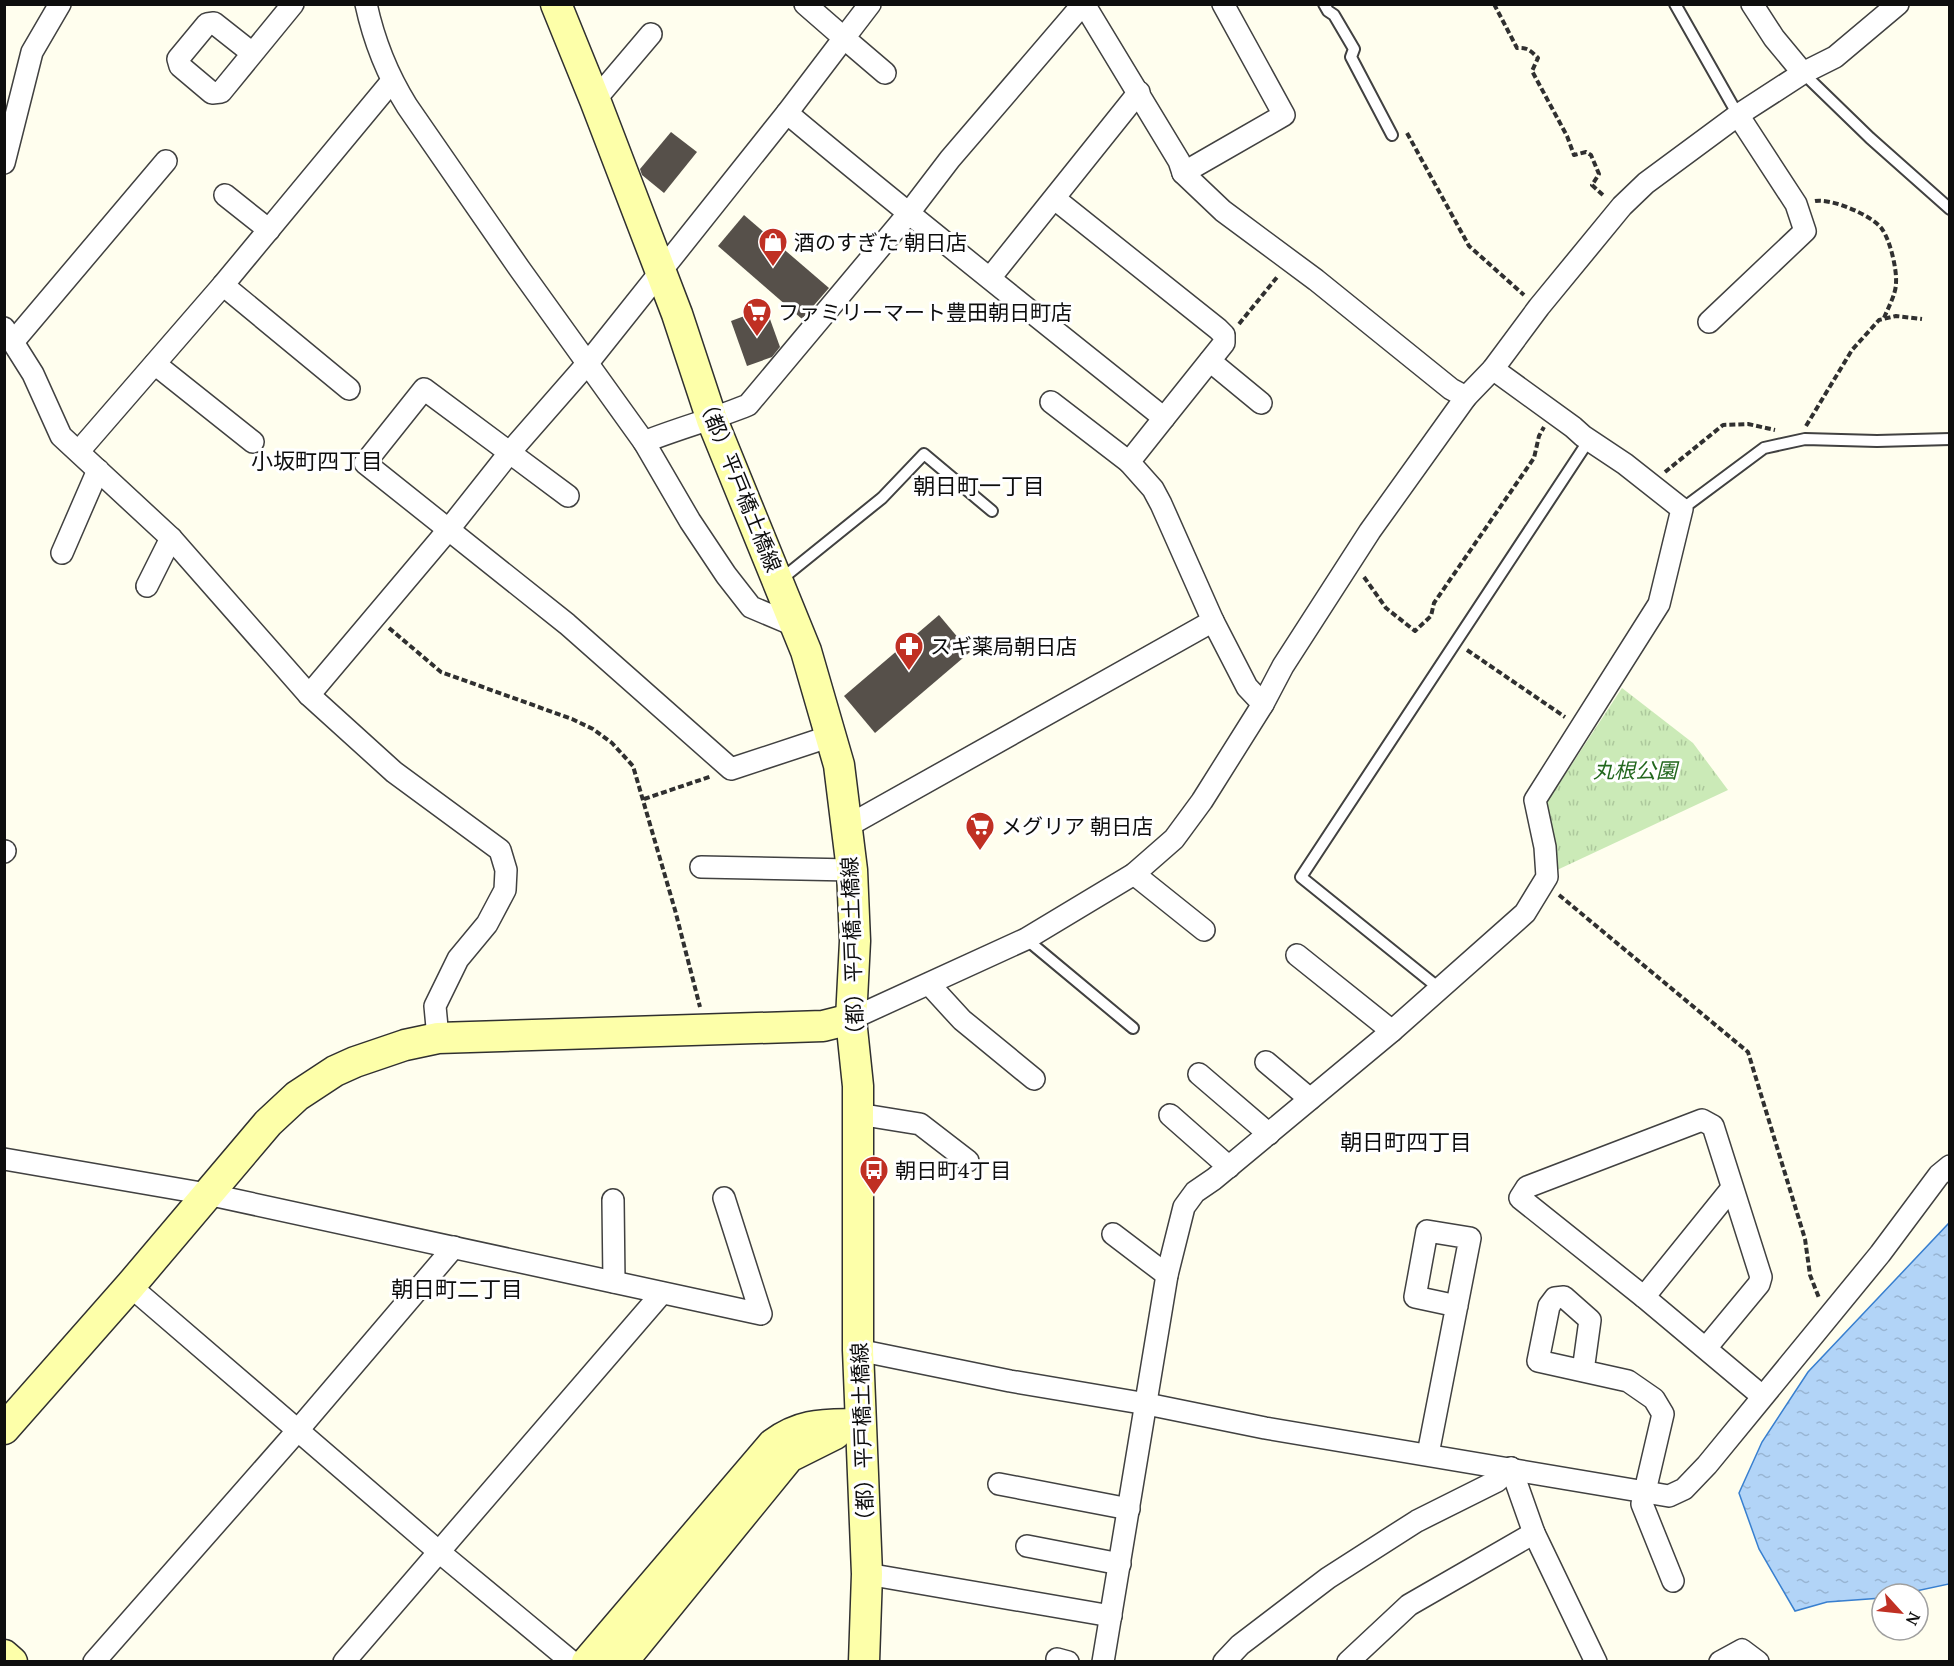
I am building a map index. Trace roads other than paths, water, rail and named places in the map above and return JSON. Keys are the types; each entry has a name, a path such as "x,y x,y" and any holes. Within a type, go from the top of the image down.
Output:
{"street":[{"path":"4,163 32,52 60,4"},
{"path":"252,53 293,4"},
{"path":"366,4 371,28 392,81 587,364 644,442 690,521 726,575 751,607 796,626"},
{"name":"（都）平戸橋土橋線","path":"556,4 677,314 712,420 806,651 839,765 852,870 855,941 851,1019 858,1086 858,1350 867,1574 864,1661"},
{"path":"805,4 885,73"},
{"path":"309,695 449,529 510,452 587,364 787,114 870,4"},
{"path":"644,442 670,431 712,420 748,405 908,214 950,159 1083,4 1139,92 1179,161 1183,173 1223,211 1290,261 1451,389 1466,397"},
{"path":"1183,173 1284,115 1223,4"},
{"path":"1752,4 1774,38 1803,73"},
{"path":"4,1429 130,1286 268,1123 297,1096 335,1071 376,1054 438,1038 823,1026 851,1019 1026,939 1134,873 1174,839 1202,801 1263,704 1283,666 1352,559 1466,397 1493,369 1539,307 1622,206 1646,183 1738,115 1803,73 1835,57 1898,4"},
{"path":"595,100 651,34"},
{"path":"78,451 223,285 392,81"},
{"path":"990,278 1139,92"},
{"path":"787,114 908,214 1164,418"},
{"path":"1709,322 1805,231 1796,204 1738,115"},
{"path":"166,161 10,344 33,374 62,436 171,538 309,695 394,772 500,850 506,870 505,890 487,924 458,959 435,1006 438,1038"},
{"path":"225,195 269,230"},
{"path":"1054,199 1224,335 1224,343 1129,462"},
{"path":"223,285 349,389"},
{"path":"1210,361 1261,403"},
{"path":"155,364 253,442"},
{"path":"1103,1662 1167,1275 1184,1207 1195,1192 1229,1167 1392,1031 1525,913 1547,877 1545,847 1535,800 1659,604 1682,509 1625,464 1493,369"},
{"path":"568,496 424,389 365,463 567,624 731,769 831,736"},
{"path":"1051,402 1129,462 1153,489 1213,621 1247,687 1263,704"},
{"path":"62,553 98,470"},
{"path":"147,586 171,538"},
{"path":"846,827 1213,621"},
{"path":"701,867 852,870"},
{"path":"1134,873 1204,930"},
{"path":"1298,955 1392,1031"},
{"path":"929,984 962,1020 1034,1079"},
{"path":"1266,1062 1310,1099"},
{"path":"1199,1074 1269,1134"},
{"path":"858,1114 920,1124 968,1161"},
{"path":"1170,1115 1229,1167"},
{"path":"1706,1348 1759,1284 1761,1277 1713,1126 1702,1120 1527,1187 1520,1198 1644,1297 1762,1396"},
{"path":"4,1159 207,1194 761,1314 724,1198"},
{"path":"858,1350 1010,1381 1147,1404 1265,1428 1669,1496 1684,1490 1707,1465 1880,1254 1939,1175 1950,1166"},
{"path":"1644,1297 1732,1188"},
{"path":"613,1200 614,1282"},
{"path":"1113,1234 1167,1275"},
{"path":"94,1662 298,1430 454,1247"},
{"path":"130,1286 438,1551 572,1662"},
{"path":"344,1662 662,1293"},
{"path":"1428,1454 1457,1306"},
{"path":"1583,1371 1628,1381 1654,1399 1663,1413 1642,1504 1673,1581"},
{"path":"587,1662 772,1444 788,1433 817,1425 860,1424"},
{"path":"622,1662 789,1457 823,1439 860,1424"},
{"path":"1510,1468 1534,1533 1596,1662"},
{"path":"1224,1662 1240,1645 1328,1578 1417,1521 1497,1481 1510,1468"},
{"path":"999,1484 1129,1509"},
{"path":"1347,1662 1409,1605 1534,1533"},
{"path":"1027,1546 1120,1564"},
{"path":"867,1574 1111,1616"},
{"path":"1720,1662 1742,1650 1758,1662"},
{"path":"4,1655 12,1662"}],"lane":[{"path":"1324,4 1328,11 1335,15 1354,49 1351,57 1392,135"},
{"path":"1675,4 1738,115"},
{"path":"1803,73 1870,138 1950,209"},
{"path":"1682,509 1764,448 1805,439 1877,441 1950,439"},
{"path":"1440,989 1301,877 1589,440"},
{"path":"778,581 882,498 924,454 992,511"},
{"path":"1026,939 1133,1028"}],"water":[{"path":"1949,1223 1949,1584 1930,1588 1930,1582 1870,1582 1870,1599 1827,1602 1795,1611 1759,1549 1739,1493 1762,1442 1808,1372"}],"place":[{"name":"酒のすぎた 朝日店","path":"773,268"},
{"name":"ファミリーマート豊田朝日町店","path":"757,338"},
{"name":"スギ薬局朝日店","path":"909,672"},
{"name":"メグリア 朝日店","path":"980,852"},
{"name":"朝日町4丁目","path":"874,1196"}],"district":[{"name":"小坂町四丁目","path":"317,460"},
{"name":"朝日町一丁目","path":"979,485"},
{"name":"朝日町四丁目","path":"1406,1141"},
{"name":"朝日町二丁目","path":"457,1288"}],"park label":[{"name":"丸根公園","path":"1635,770"}]}
